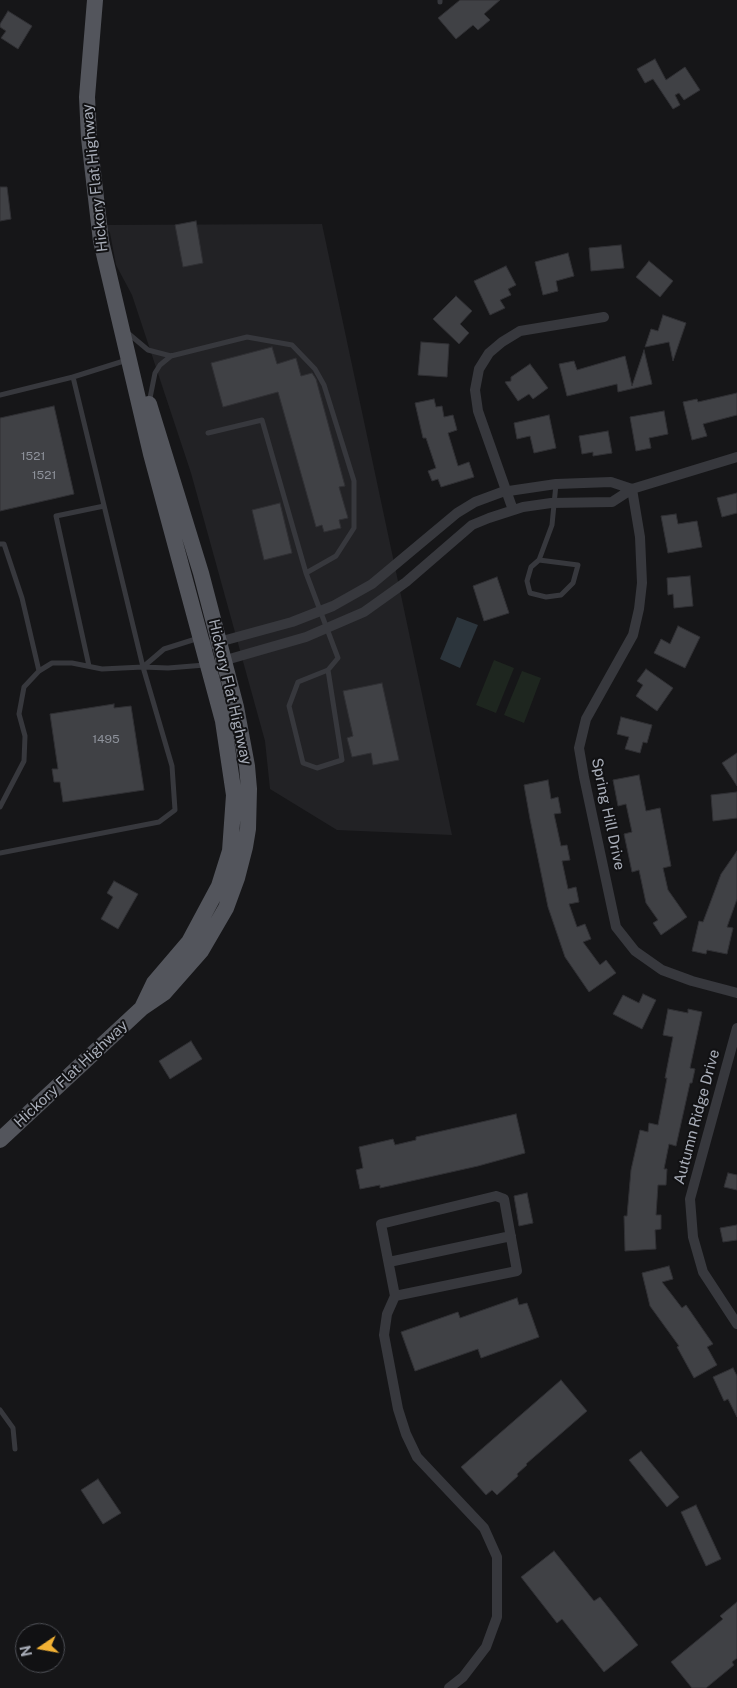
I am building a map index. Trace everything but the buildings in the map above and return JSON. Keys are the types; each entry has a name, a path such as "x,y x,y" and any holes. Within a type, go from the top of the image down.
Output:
{"main road":[{"name":"Hickory Flat Highway","path":"95,0 86,97 101,241 151,454 223,721 232,771 234,815 230,851 219,886 200,923 173,963 154,983 142,1008"},
{"name":"Hickory Flat Highway","path":"0,1140 142,1008 164,993 201,951 220,921 241,865 248,829 249,789 242,740 225,660 149,405 128,356"}],"street":[{"path":"513,510 508,491 478,412 474,390 479,369 489,353 520,331 604,317"},
{"path":"209,665 326,629 377,603 406,582 472,525 513,510 554,503 612,502 632,489 737,458"},
{"path":"203,642 220,642 319,613 372,584 457,513 475,502 508,491 556,484 611,482 632,489"},
{"name":"Spring Hill Drive","path":"632,489 640,546 642,583 639,609 634,636 586,719 579,748 584,777 616,927 635,951 662,970 692,981 737,993"},
{"name":"Autumn Ridge Drive","path":"737,1028 690,1198 692,1237 703,1272 737,1324"},
{"path":"395,1296 517,1271 504,1199 496,1196 381,1224 395,1296 387,1314 384,1336 398,1409 406,1434 417,1457 484,1528 497,1557 497,1617 486,1647 464,1677 449,1688"},
{"path":"388,1262 511,1236"}],"lane":[{"path":"120,324 133,339 148,350 171,356"},
{"path":"149,405 155,373 160,365 171,356 247,337 292,345 315,369 324,385 354,481 354,528 336,556 306,573"},
{"path":"0,396 73,377 128,356"},
{"path":"0,853 159,822 175,810 172,766 143,667 73,377"},
{"path":"208,433 262,420 306,573 319,613 338,658 328,670 298,682 289,706 303,763 317,768 342,760 328,670"},
{"path":"539,560 578,565 573,583 561,595 546,597 530,593 527,581 532,567 539,560 552,525 556,484"},
{"path":"89,666 56,516 104,506"},
{"path":"0,544 4,544 22,598 39,671"},
{"path":"143,667 164,649 203,642"},
{"path":"0,806 24,761 25,736 19,714 24,687 39,671 52,663 72,663 102,669 209,665"},
{"path":"0,1410 13,1428 15,1449"}],"shaded area":[{"path":"322,224 452,835 337,830 270,789 265,741 191,473 132,295 116,265 110,233 104,225"},
{"path":"457,617 478,625 460,668 440,659"},
{"path":"494,660 514,668 496,713 476,705"},
{"path":"522,671 541,678 524,723 504,715"}]}
